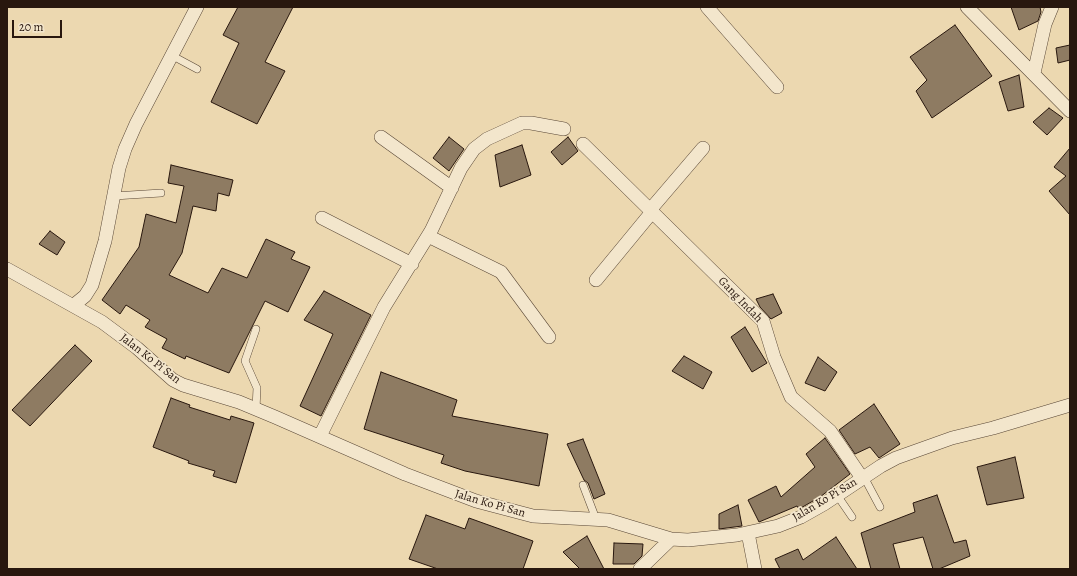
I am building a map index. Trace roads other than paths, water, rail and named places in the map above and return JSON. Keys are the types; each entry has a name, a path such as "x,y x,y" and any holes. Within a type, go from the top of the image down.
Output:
{"street":[{"path":"74,305 85,296 92,285 105,241 119,168 125,149 171,55 197,7"},
{"path":"707,7 777,87"},
{"path":"967,7 1010,52 1068,106"},
{"path":"1034,73 1045,24 1052,7"},
{"path":"320,436 380,313 412,264 428,236 461,168 470,155 487,139 522,123 531,122 564,129"},
{"path":"381,137 452,188"},
{"name":"Gang Indah","path":"583,144 763,321 774,357 791,397 830,432 863,478"},
{"path":"596,280 703,148"},
{"path":"322,218 412,264"},
{"path":"428,236 501,272 549,337"},
{"name":"Jalan Ko Pi San","path":"7,269 74,305 102,322 137,348 174,380 256,409 412,477 476,502 533,516 608,520 671,539 693,540 748,533 778,526 801,517 896,458 930,445 1070,405"},
{"path":"748,533 755,569"},
{"path":"640,569 671,539"}],"lane":[{"path":"171,55 197,69"},
{"path":"114,196 161,193"},
{"path":"256,329 245,361 257,388 256,409"},
{"path":"863,478 880,507"},
{"path":"584,485 596,519"},
{"path":"837,495 852,517"}]}
